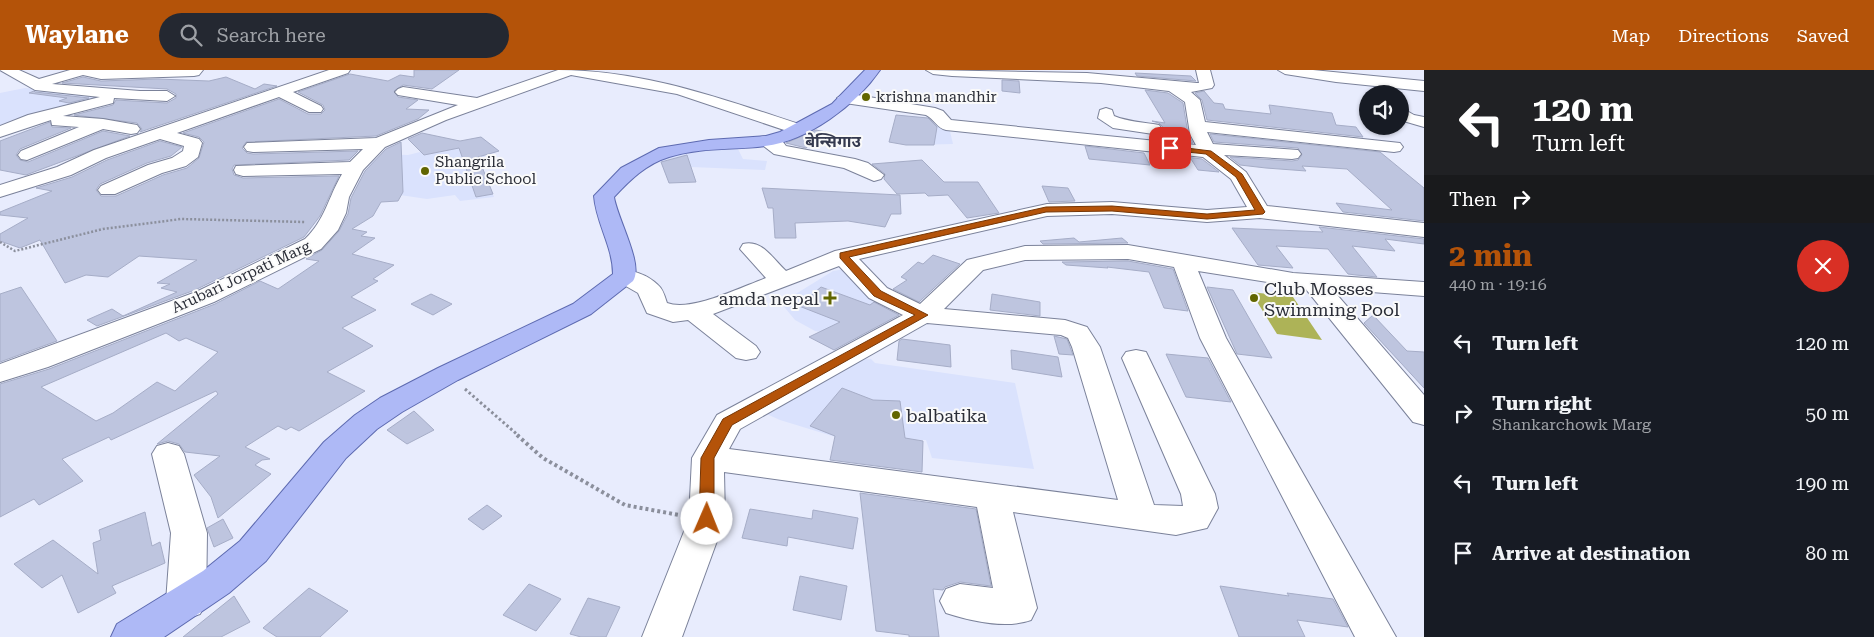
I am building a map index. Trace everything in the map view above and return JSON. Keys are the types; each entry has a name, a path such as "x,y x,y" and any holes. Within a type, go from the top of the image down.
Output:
{"main road":[{"path":"131,637 216,582 253,551 335,450 366,422 392,405 448,374 582,309 625,276 626,264 609,226 604,208 604,196 616,182 641,163 665,152 709,145 766,141 786,136 838,107 873,70"}],"street":[{"path":"8,70 36,83 40,87 140,96 167,96"},
{"path":"36,83 83,71 101,75 212,70"},
{"path":"0,190 64,171 100,154 343,70"},
{"path":"572,70 680,90 796,129"},
{"name":"Arubari Jorpati Marg","path":"0,372 38,361 205,297 313,244 327,230 336,213 339,197 355,168 379,143 477,104 572,70"},
{"path":"933,70 982,76 1024,74 1088,77 1198,88 1207,85 1204,70"},
{"path":"1285,70 1336,78 1424,86"},
{"path":"1172,86 1192,100 1194,138 1239,176 1260,212"},
{"path":"280,92 314,110"},
{"path":"403,92 477,104"},
{"path":"0,132 34,119 127,94"},
{"path":"1409,95 1424,97"},
{"path":"845,98 929,111 936,114 946,125 1394,147"},
{"path":"1106,113 1106,118 1119,124 1296,154"},
{"path":"34,119 103,124 131,129"},
{"path":"1409,119 1424,122"},
{"path":"27,155 103,124"},
{"path":"108,190 155,169 179,162 192,153 193,143 160,134"},
{"path":"766,141 777,146 780,150 861,166 874,176"},
{"path":"253,147 379,143"},
{"path":"243,170 355,168"},
{"path":"625,276 649,289 656,308 673,314 694,312 782,281 843,256 1046,210 1112,208 1207,216 1260,212 1424,230"},
{"path":"751,249 782,281"},
{"path":"662,637 707,519 708,458 728,422 923,315 975,265 1025,253 1128,252 1293,280 1403,286 1424,289"},
{"path":"843,256 878,294 923,315 1065,328 1078,333 1086,347 1141,517"},
{"path":"1184,260 1188,277 1213,338 1376,637"},
{"path":"1313,282 1424,415"},
{"path":"694,312 746,352"},
{"path":"708,458 1141,517 1176,521 1195,518 1201,508 1198,494 1136,358"},
{"path":"168,454 190,533 186,602"},
{"path":"960,601 1017,608 992,497"}],"path":[{"path":"0,242 15,251 103,229 180,219 216,218 277,223 306,222 328,225"},
{"path":"448,374 543,458 625,505 707,519"}],"shaded area":[{"path":"25,88 122,94 0,126 0,93"},
{"path":"896,115 947,119 953,144 913,145 893,127"},
{"name":"Shangrila Public School","path":"481,137 499,151 485,155 481,165 494,197 460,201 455,195 427,199 400,195 363,176 371,163 382,154 408,155"},
{"path":"736,145 743,159 767,161 765,170 691,167 696,181 669,183 658,156"},
{"name":"amda nepal","path":"852,268 877,308 833,334 815,331 795,320 781,303 833,271"},
{"path":"1251,292 1293,297 1322,340 1277,334"},
{"name":"balbatika","path":"852,357 871,359 875,363 1015,383 1034,469 932,458 926,440 842,439 780,420 760,411"}],"building":[{"path":"414,70 459,70 432,89 403,85 394,91 398,97 418,100 406,109 429,110 418,119 376,136 246,142 242,148 247,153 253,154 358,151 349,160 234,165 232,169 234,175 243,178 339,176 320,216 304,237 195,290 97,326 87,320 112,309 123,316 177,292 161,288 170,284 157,283 197,260 139,256 108,277 86,275 65,283 40,240 20,248 0,241 0,234 28,218 0,215 0,212 52,191 36,188 72,177 107,160 160,141 182,147 171,156 147,163 100,184 96,190 101,196 116,196 163,175 187,168 199,158 204,142 199,137 183,133 279,99 308,114 321,114 325,110 323,105 298,92 350,74 388,81 400,75 414,77"},
{"path":"1135,73 1191,76 1196,81 1137,76"},
{"path":"83,77 101,81 158,79 209,81 226,77 255,89 264,84 277,86 140,132 142,129 137,123 74,115 113,105 116,100 167,103 176,98 176,94 167,89 62,83"},
{"path":"1002,80 1019,81 1020,93 1002,91"},
{"path":"1145,90 1168,93 1183,103 1188,134 1193,143 1161,140 1159,135 1164,128 1159,123 1152,121 1165,123"},
{"path":"34,91 89,98 69,103 59,101 67,98 29,93"},
{"path":"1204,91 1214,103 1223,104 1225,109 1271,114 1269,105 1332,113 1336,125 1356,127 1359,135 1363,137 1207,120 1202,100 1195,93"},
{"path":"896,115 928,118 937,127 934,145 906,145 889,142"},
{"path":"50,122 52,127 71,128 20,149 16,155 20,160 28,162 103,131 130,136 26,175 0,170 0,141"},
{"path":"816,130 826,132 806,148 786,143"},
{"path":"422,133 460,141 481,137 499,151 478,157 493,194 476,197 459,148 424,155 408,139"},
{"path":"1210,134 1380,152 1424,188 1424,221 1343,212 1336,203 1392,210 1347,169 1302,166 1306,171 1266,168 1240,165 1230,157 1292,161 1298,160 1302,155 1298,148 1214,142"},
{"path":"401,142 403,192 398,201 381,202 373,216 352,229 367,232 361,236 375,238 352,254 394,265 373,279 378,281 351,297 376,310 342,328 373,346 327,372 365,391 299,431 291,427 286,430 278,426 245,447 270,459 262,460 255,465 271,474 218,518 211,497 194,475 220,456 185,452 179,444 168,441 157,444 218,394 216,391 111,440 109,437 62,459 83,481 39,505 34,499 0,517 0,384 49,369 215,304 260,281 278,289 319,261 306,259 322,250 339,231 348,214 351,198 365,171 386,149","holes":["166,333 179,341 186,338 218,352 175,391 157,382 113,413 96,421 41,387"]},
{"path":"1085,146 1144,153 1150,165 1089,159"},
{"path":"687,155 696,182 669,183 661,162"},
{"path":"1169,155 1202,159 1219,172 1198,170 1191,159"},
{"path":"922,160 944,182 978,182 999,213 967,218 948,195 928,196 925,193 897,194 884,179 885,174 872,164"},
{"path":"1042,186 1068,188 1075,201 1049,202"},
{"path":"762,188 900,195 901,214 891,214 885,227 848,221 795,223 796,238 775,238 773,208 768,208"},
{"path":"1319,227 1424,239 1424,244 1385,239 1395,251 1352,246 1377,277 1348,274 1328,249 1276,246 1293,268 1258,265 1232,228 1323,232"},
{"path":"1074,238 1079,242 1122,238 1128,243 1043,244 1040,241"},
{"path":"933,255 960,264 919,302 893,289 907,280 901,277 918,262 923,264"},
{"path":"1128,261 1173,269 1188,311 1164,308 1149,272 1066,265 1062,262"},
{"path":"21,287 57,341 0,362 0,294"},
{"path":"821,287 870,305 874,302 899,315 834,350 809,337 840,322 799,306"},
{"path":"1207,287 1233,290 1272,358 1237,354"},
{"path":"431,294 452,304 433,315 411,304"},
{"path":"992,294 1040,302 1040,316 990,310"},
{"path":"1373,315 1407,351 1424,352 1424,388 1364,323"},
{"path":"1054,336 1067,339 1073,355 1059,354"},
{"path":"902,339 950,345 951,367 897,360 899,341"},
{"path":"1011,350 1058,357 1062,377 1012,369"},
{"path":"1166,354 1208,358 1231,402 1186,397"},
{"path":"842,388 873,400 900,401 905,438 923,441 922,472 830,460 835,436 810,426"},
{"path":"414,411 434,430 407,444 387,430"},
{"path":"860,493 976,509 991,586 960,582 945,587 943,590 933,589 939,637 909,637 909,635 876,631"},
{"path":"487,505 502,516 483,530 468,519"},
{"path":"750,509 812,519 813,510 858,518 853,549 788,537 787,546 742,538"},
{"path":"145,512 152,546 160,542 165,563 112,586 116,593 78,613 62,575 42,588 14,564 53,540 98,574 93,543 101,540 99,530"},
{"path":"223,519 233,538 214,547 207,528"},
{"path":"800,576 847,586 841,620 793,610"},
{"path":"529,584 561,599 536,631 503,615"},
{"path":"1220,586 1289,596 1287,593 1333,599 1348,627 1297,620 1305,637 1239,637"},
{"path":"309,588 348,611 320,637 277,637 263,628"},
{"path":"234,596 250,622 221,637 183,637"},
{"path":"588,598 620,607 606,637 581,637 570,634"}],"place":[{"name":"krishna mandhir","path":"866,97"},
{"name":"Shangrila Public School","path":"425,171"},
{"name":"amda nepal","path":"830,298"},
{"name":"Club Mosses Swimming Pool","path":"1254,298"},
{"name":"balbatika","path":"896,415"}],"district":[{"name":"बेन्सिगाउ","path":"833,141"}],"route":[{"path":"707,519 708,458 728,422 923,315 878,294 843,256 1046,210 1112,208 1207,216 1260,212 1239,176 1208,152 1170,148"}]}
